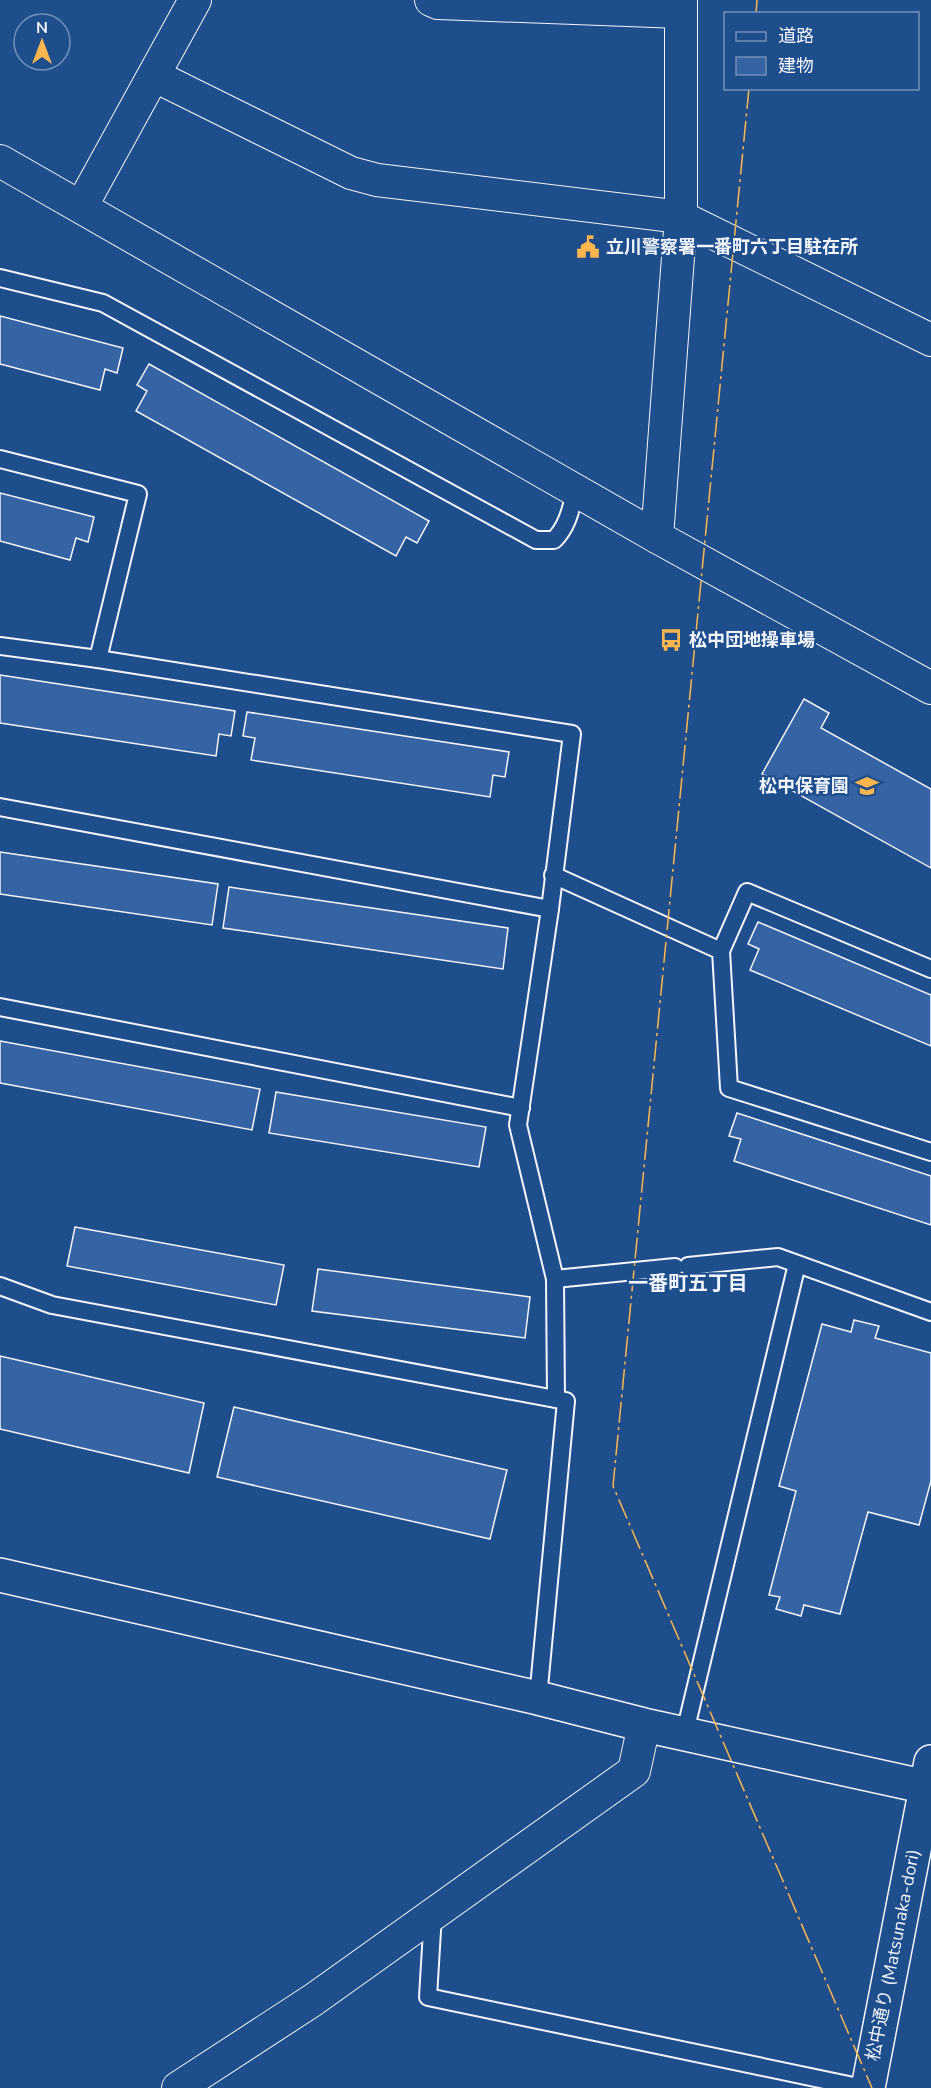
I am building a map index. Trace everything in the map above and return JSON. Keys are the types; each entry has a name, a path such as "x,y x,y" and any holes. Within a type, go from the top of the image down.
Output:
{"street":[{"path":"81,207 195,0"},
{"path":"431,0 438,3 681,6 681,217 657,537"},
{"path":"155,76 351,173 377,180 681,217 931,340"},
{"path":"0,161 657,537 931,688"},
{"path":"0,1575 538,1698 644,1725 929,1779"},
{"path":"178,2088 313,2000 634,1771 644,1725"},
{"name":"松中通り (Matsunaka-dori)","path":"868,2088 929,1779"}],"lane":[{"path":"0,278 103,303 536,540 554,540 560,534 566,524 576,489"},
{"path":"0,459 138,494 98,659"},
{"path":"0,646 98,659 572,734 550,909 518,1125 555,1279 556,1399"},
{"path":"0,807 550,909"},
{"path":"553,875 721,951"},
{"path":"931,969 747,892 721,951 729,1088 931,1152"},
{"path":"0,1008 521,1108"},
{"path":"555,1279 778,1257 931,1312"},
{"path":"685,1732 797,1263"},
{"path":"0,1286 52,1305 566,1401 538,1698"},
{"path":"433,1914 428,1997 863,2088"}],"building":[{"path":"0,316 123,348 117,373 105,369 100,390 0,364"},
{"path":"149,364 429,521 417,543 406,537 396,556 136,411 147,391 137,385"},
{"path":"0,493 94,517 88,542 76,538 70,560 0,541"},
{"path":"0,675 235,711 231,736 219,734 216,756 0,723"},
{"path":"804,699 829,713 821,728 931,789 931,868 762,774"},
{"path":"247,712 509,752 505,777 493,775 490,797 251,760 255,738 243,736"},
{"path":"0,852 218,884 212,925 0,894"},
{"path":"229,887 508,928 503,969 223,928"},
{"path":"758,922 931,995 931,1046 750,970 759,949 748,944"},
{"path":"0,1041 260,1089 252,1130 0,1083"},
{"path":"276,1092 486,1127 479,1167 269,1133"},
{"path":"737,1113 931,1176 931,1225 734,1161 741,1139 729,1136"},
{"path":"75,1227 284,1265 276,1305 67,1266"},
{"path":"318,1269 530,1297 525,1338 312,1311"},
{"path":"854,1320 879,1326 875,1338 931,1353 931,1481 919,1525 868,1512 840,1614 804,1605 801,1616 776,1609 780,1597 769,1595 796,1491 779,1486 822,1324 851,1332"},
{"path":"0,1356 204,1403 189,1473 0,1429"},
{"path":"234,1407 507,1470 490,1539 217,1477"}],"power":[{"path":"756,12 757,0"},
{"path":"749,90 613,1486 872,2088"}],"place":[{"name":"立川警察署一番町六丁目駐在所","path":"588,247"},
{"name":"松中団地操車場","path":"671,640"},
{"name":"松中保育園","path":"867,786"}],"district":[{"name":"一番町五丁目","path":"688,1283"}]}
